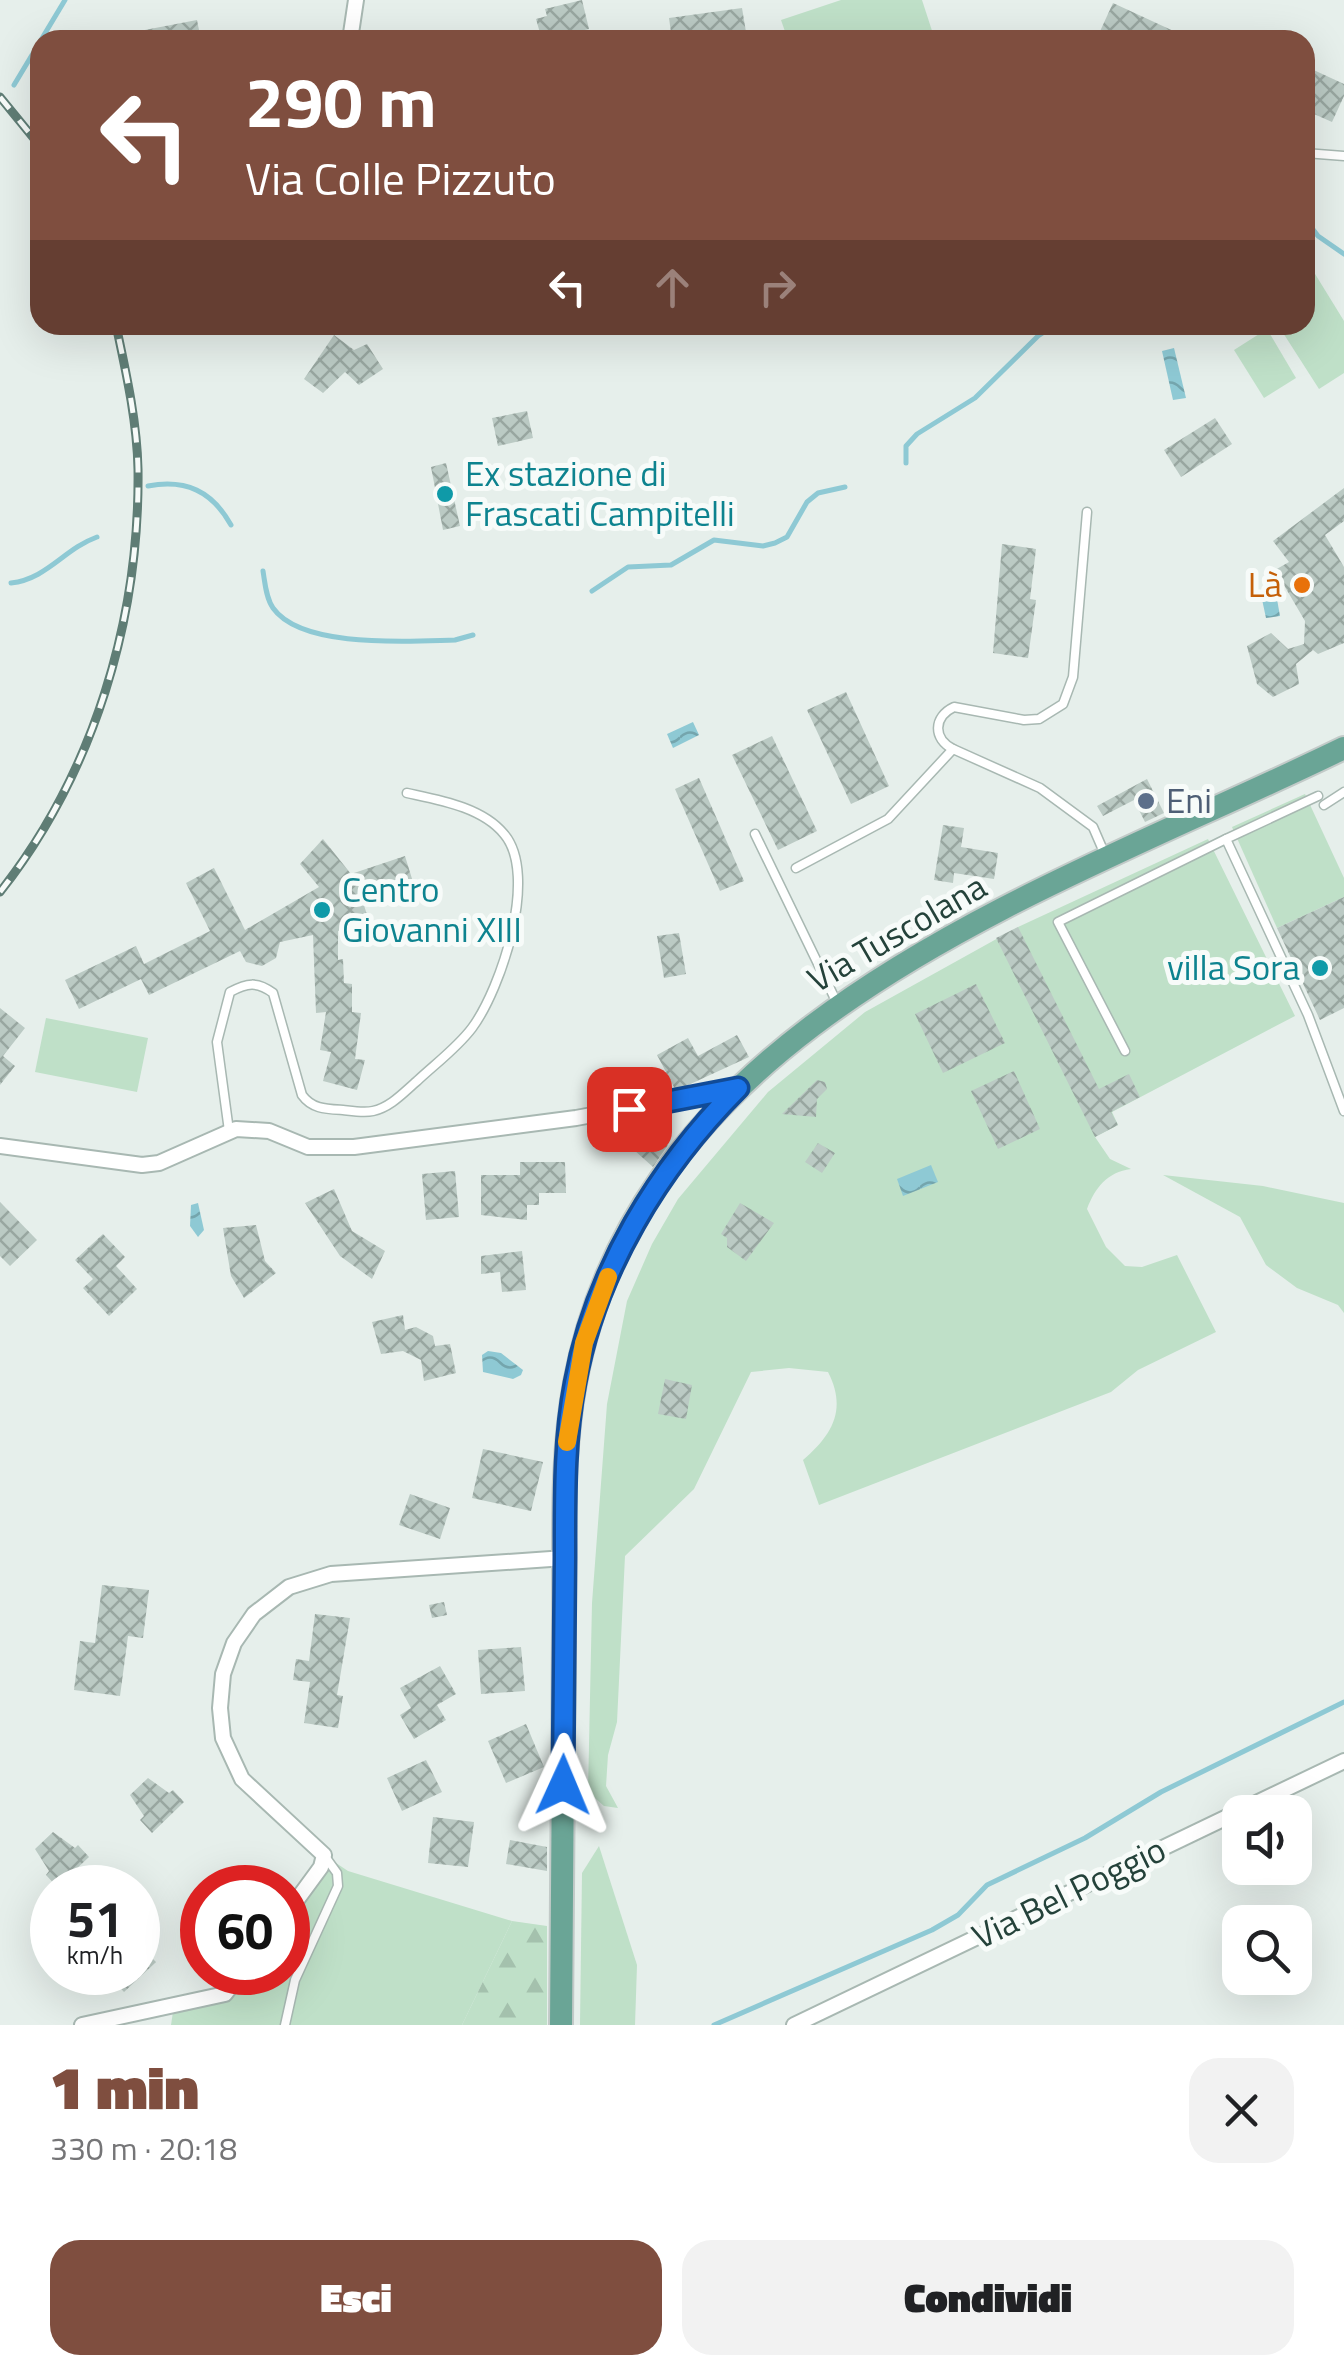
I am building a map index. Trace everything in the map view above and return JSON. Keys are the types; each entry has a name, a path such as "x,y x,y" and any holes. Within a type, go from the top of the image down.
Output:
{"main road":[{"name":"Via Tuscolana","path":"561,2025 566,1448 575,1380 600,1297 648,1191 703,1121 838,1004 946,938 1108,861 1141,837 1344,748"}],"street":[{"path":"352,30 356,0"},
{"path":"0,1146 142,1164 159,1162 229,1130 263,1130 308,1147 354,1146 556,1121 738,1088"},
{"path":"310,1883 322,1867 324,1855 242,1779 223,1738 220,1708 224,1674 234,1643 254,1614 288,1587 330,1574 565,1558"},
{"name":"Via Bel Poggio","path":"794,2025 1344,1761"},
{"path":"82,2025 220,1995"}],"lane":[{"path":"1315,153 1344,156"},
{"path":"1086,512 1071,692 1052,714 1038,719 960,706 947,710 937,728 942,742 953,750 1040,788 1093,827 1108,861"},
{"path":"796,868 888,820 953,750"},
{"path":"1324,805 1344,792"},
{"path":"229,1130 216,1042 230,992 246,984 262,984 273,993 290,1064 310,1104 366,1112 398,1098 456,1046 486,1004 516,911 520,872 514,850 490,822 463,808 407,793"},
{"path":"1125,1052 1058,922 1318,796"},
{"path":"755,834 838,1004"},
{"path":"1226,839 1308,1014 1344,1111"},
{"path":"285,2025 296,1980 338,1886 337,1874 324,1855"}],"green space":[{"path":"841,0 922,0 932,30 784,30 781,20"},
{"path":"1315,274 1344,321 1344,373 1319,389 1284,335 1315,335"},
{"path":"1258,335 1271,335 1296,378 1264,398 1234,350"},
{"path":"1305,794 1344,878 1344,897 1277,928 1232,827"},
{"path":"1208,839 1295,1016 1112,1112 1118,1125 1095,1137 1110,1159 1131,1169 1103,1182 1087,1209 1106,1247 1125,1266 1142,1267 1177,1255 1216,1332 1138,1370 1111,1392 819,1505 803,1460 834,1420 836,1398 828,1372 789,1368 751,1372 694,1489 625,1556 617,1722 608,1755 606,1786 618,1808 604,1806 588,1792 592,1603 607,1404 627,1301 652,1244 678,1199 768,1092 865,1012 1018,927"},
{"path":"46,1018 148,1038 137,1092 35,1072"},
{"path":"1163,1175 1263,1186 1344,1203 1344,1313 1338,1305 1297,1288 1266,1265 1240,1217"},
{"path":"599,1846 637,1965 635,2025 580,2025 582,1873"},
{"path":"324,1855 348,1871 512,1921 462,2025 171,2025 174,2005 220,1995 310,1995 310,1877"},
{"path":"512,1921 547,1926 547,2025 462,2025"}],"water":[{"path":"1174,348 1186,398 1173,400 1162,351"},
{"path":"1275,588 1280,616 1266,618 1260,590"},
{"path":"693,722 699,735 673,748 667,734"},
{"path":"931,1165 938,1182 903,1196 897,1179"},
{"path":"198,1203 204,1230 198,1237 190,1226 191,1205"},
{"path":"488,1351 501,1353 523,1370 521,1375 513,1379 483,1372 482,1355"}],"building":[{"path":"582,0 589,29 539,30 536,19 547,16 545,9"},
{"path":"1113,3 1171,30 1101,30"},
{"path":"742,8 746,30 671,30 669,18"},
{"path":"197,20 199,30 145,30"},
{"path":"1315,71 1344,84 1344,96 1332,122 1315,114"},
{"path":"334,335 354,350 367,344 383,369 359,385 345,372 323,393 304,379"},
{"path":"527,411 533,438 498,446 492,418"},
{"path":"1215,418 1232,444 1181,477 1164,450"},
{"name":"Ex stazione di Frascati Campitelli","path":"446,463 460,526 443,530 431,467"},
{"path":"1344,488 1344,521 1325,535 1344,567 1344,643 1318,654 1313,650 1296,664 1299,684 1273,697 1257,684 1247,646 1271,633 1288,649 1304,644 1305,621 1275,570 1289,562 1273,541"},
{"path":"1002,544 1036,549 1030,599 1036,600 1028,658 993,653"},
{"path":"846,692 889,786 851,804 807,710"},
{"path":"772,736 817,831 778,850 732,755"},
{"path":"699,778 744,881 720,891 675,789"},
{"name":"Eni","path":"1147,779 1164,813 1145,822 1134,800 1103,816 1097,806"},
{"path":"943,825 964,828 961,847 998,853 994,879 954,873 953,883 934,880"},
{"name":"Centro Giovanni XIII","path":"323,839 351,874 405,856 413,882 362,899 369,921 338,931 338,960 343,959 344,983 352,984 352,1012 361,1013 355,1059 365,1060 357,1090 323,1081 331,1052 320,1050 326,1012 316,1013 313,935 280,942 276,958 262,966 246,962 240,951 149,995 141,979 79,1009 65,980 136,946 144,964 210,931 186,883 214,868 245,930 319,887 300,864"},
{"name":"villa Sora","path":"1344,897 1344,1008 1320,1020 1277,928"},
{"path":"1018,927 1099,1089 1129,1074 1140,1097 1111,1112 1118,1125 1095,1137 996,938"},
{"path":"679,933 686,974 664,978 657,936"},
{"path":"976,984 1005,1043 943,1073 915,1014"},
{"path":"0,1008 25,1028 3,1056 15,1066 0,1085"},
{"path":"737,1035 749,1057 684,1087 675,1089 657,1055 688,1038 698,1056"},
{"path":"1014,1071 1040,1129 998,1149 971,1091"},
{"path":"817,1080 825,1082 827,1089 817,1099 816,1117 782,1114"},
{"path":"652,1131 668,1145 653,1167 634,1150"},
{"path":"818,1143 835,1153 822,1173 805,1162"},
{"path":"520,1162 565,1162 566,1193 539,1193 539,1205 527,1205 527,1220 481,1215 481,1175 520,1175"},
{"path":"455,1171 459,1217 426,1220 422,1174"},
{"path":"334,1189 352,1231 385,1251 372,1279 340,1256 305,1203"},
{"path":"0,1202 37,1240 10,1266 0,1256"},
{"path":"740,1203 774,1223 746,1261 727,1247 727,1238 721,1234"},
{"path":"256,1225 265,1261 276,1273 244,1298 231,1276 223,1228"},
{"path":"103,1234 125,1257 116,1266 137,1289 109,1316 83,1288 93,1279 75,1260"},
{"path":"522,1251 526,1290 502,1292 500,1272 481,1274 481,1256"},
{"path":"403,1315 405,1330 416,1327 433,1336 435,1346 450,1344 456,1373 424,1381 421,1360 403,1351 381,1354 372,1322"},
{"path":"665,1379 692,1385 686,1419 658,1414"},
{"path":"483,1449 543,1462 531,1511 472,1498"},
{"path":"410,1494 450,1508 440,1539 399,1525"},
{"path":"102,1585 149,1590 143,1638 128,1636 120,1696 74,1690 80,1641 95,1643"},
{"path":"444,1602 447,1615 432,1618 429,1605"},
{"path":"315,1614 350,1618 337,1695 343,1696 338,1728 304,1723 310,1682 293,1680 296,1659 309,1661"},
{"path":"521,1647 525,1691 481,1694 478,1650"},
{"path":"440,1666 456,1694 437,1705 446,1720 414,1739 400,1715 411,1708 400,1688"},
{"path":"526,1724 544,1767 506,1783 488,1741"},
{"path":"426,1760 442,1792 402,1811 387,1778"},
{"path":"148,1778 169,1793 173,1790 184,1802 152,1833 140,1820 144,1816 130,1795"},
{"path":"433,1817 474,1822 468,1867 428,1863"},
{"path":"53,1832 75,1848 78,1845 89,1857 80,1865 45,1865 35,1849"},
{"path":"510,1840 547,1847 547,1871 506,1864"}],"waterway":[{"path":"47,30 65,0"},
{"path":"14,85 30,58"},
{"path":"1315,232 1344,254"},
{"path":"906,463 906,446 917,434 975,398 1040,335"},
{"path":"148,486 174,484 197,490 224,513 231,525"},
{"path":"592,591 628,567 671,565 714,540 763,546 775,543 787,537 807,502 818,493 845,487"},
{"path":"11,583 35,576 97,537"},
{"path":"263,571 273,608 287,621 307,630 385,641 455,640 473,635"},
{"path":"714,2025 932,1930 958,1915 987,1885 1085,1838 1161,1792 1344,1702"}],"railway":[{"path":"0,97 30,134"},
{"path":"0,892 62,797 86,745 120,637 137,525 138,469 133,415 118,335"}],"slow traffic":[{"path":"567,1442 584,1343 608,1277"}],"place":[{"name":"Ex stazione di Frascati Campitelli","path":"445,494"},
{"name":"Là","path":"1302,585"},
{"name":"Eni","path":"1146,801"},
{"name":"Centro Giovanni XIII","path":"322,910"},
{"name":"villa Sora","path":"1320,968"}],"route":[{"path":"563,1785 566,1448 584,1343 619,1254 651,1198 738,1088 629,1109"}]}
